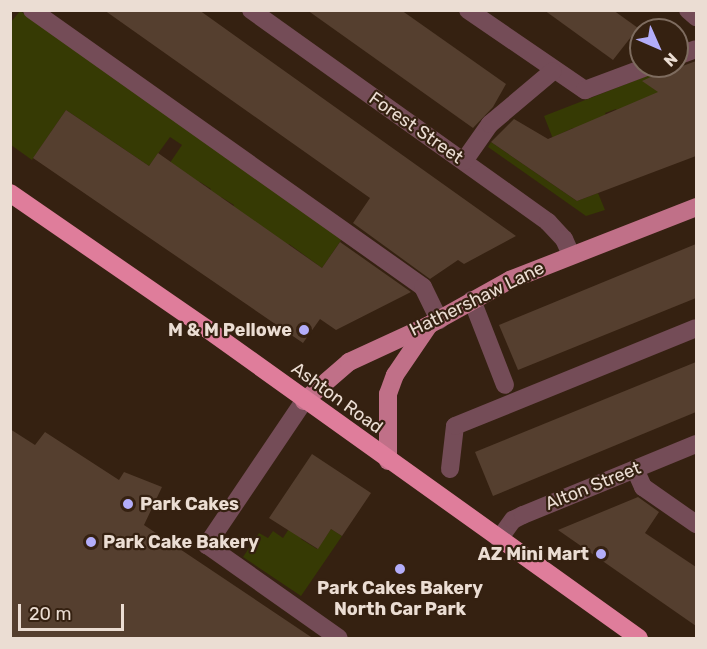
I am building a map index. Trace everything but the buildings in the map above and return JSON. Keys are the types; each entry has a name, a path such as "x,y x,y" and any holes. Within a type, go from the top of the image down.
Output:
{"highway":[{"name":"Ashton Road","path":"10,193 639,639"}],"main road":[{"name":"Hathershaw Lane","path":"304,401 349,363 434,322 472,300 571,255 696,207"},
{"path":"388,461 388,394 395,375 434,322"}],"street":[{"path":"32,10 423,287 434,322"},
{"name":"Forest Street","path":"251,10 548,222 564,239 571,255"},
{"path":"468,10 553,71 585,90 629,74"},
{"path":"688,10 696,17"},
{"path":"464,162 490,124 553,71"},
{"path":"472,300 505,385"},
{"path":"450,469 455,426 696,328"},
{"path":"304,401 207,545 339,639"},
{"name":"Alton Street","path":"499,539 513,520 523,515 696,444"},
{"path":"635,469 644,487 696,524"}],"green space":[{"path":"20,11 344,236 322,268 289,244 277,259 225,220 234,205 221,197 211,212 201,204 211,189 200,182 190,195 161,176 182,145 170,137 149,166 66,110 32,160 11,145 11,22"},
{"path":"642,78 654,78 664,104 624,129 616,109 605,113 612,133 573,128 558,135 559,154 544,116"},
{"path":"491,142 577,201 598,193 605,210 586,216 488,147"},
{"path":"296,518 309,526 301,539 317,549 331,529 342,536 301,596 243,557 259,533 268,538 273,531 283,538"}],"place":[{"name":"M & M Pellowe","path":"304,330"},
{"name":"Park Cakes","path":"128,504"},
{"name":"Park Cake Bakery","path":"91,542"},
{"name":"AZ Mini Mart","path":"601,554"},
{"name":"Park Cakes Bakery North Car Park","path":"400,569"}]}
